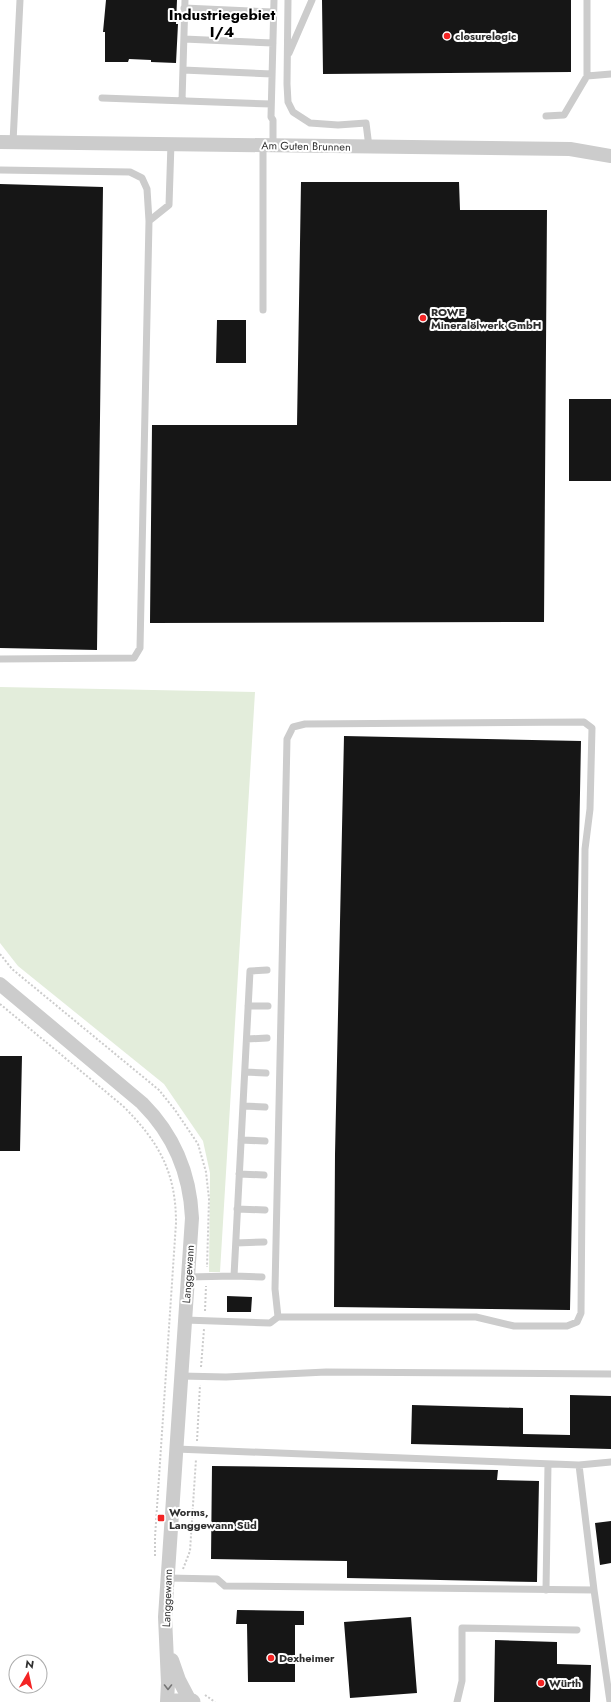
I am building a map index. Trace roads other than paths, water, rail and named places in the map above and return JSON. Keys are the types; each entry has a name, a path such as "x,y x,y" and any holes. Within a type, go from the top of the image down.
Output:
{"street":[{"name":"Am Guten Brunnen","path":"7,142 570,149 611,156"},
{"name":"Langgewann","path":"0,984 142,1102 155,1116 167,1133 183,1166 191,1199 192,1218 176,1449 174,1578 165,1617 167,1644 167,1702"},
{"name":"Langgewann","path":"167,1644 179,1680 194,1698"},
{"path":"175,1702 194,1698"}],"lane":[{"path":"7,142 20,0"},
{"path":"182,101 185,0"},
{"path":"263,310 274,0"},
{"path":"288,0 288,102 293,112 310,123 338,125 366,123 369,147"},
{"path":"288,56 312,0"},
{"path":"546,116 564,115 587,76 587,0"},
{"path":"184,8 273,12"},
{"path":"184,39 273,43"},
{"path":"183,70 272,74"},
{"path":"587,76 611,74"},
{"path":"102,98 271,104"},
{"path":"149,221 169,205 171,144"},
{"path":"0,170 130,172 142,178 147,189 149,221 140,648 134,658 0,659"},
{"path":"185,1320 270,1323 278,1317 476,1317 514,1326 567,1326 577,1322 581,1313 585,849 590,809 592,728 584,722 305,724 293,727 287,738 275,1289 278,1317"},
{"path":"234,1276 250,971 267,970"},
{"path":"248,1006 268,1006"},
{"path":"247,1039 267,1038"},
{"path":"245,1072 266,1073"},
{"path":"243,1106 265,1107"},
{"path":"241,1140 265,1141"},
{"path":"239,1174 264,1175"},
{"path":"237,1209 265,1210"},
{"path":"236,1243 264,1242"},
{"path":"188,1277 262,1277"},
{"path":"181,1376 226,1377 326,1372 611,1374"},
{"path":"176,1449 579,1465 611,1462"},
{"path":"546,1590 548,1464"},
{"path":"579,1465 594,1590 610,1702"},
{"path":"174,1578 217,1579 225,1586 594,1590"},
{"path":"457,1702 462,1681 462,1628 577,1630"}],"place":[{"name":"closurelogic","path":"447,36"},
{"name":"ROWE Mineralölwerk GmbH","path":"423,318"},
{"name":"Worms, Langgewann Süd","path":"161,1518"},
{"name":"Dexheimer","path":"271,1658"},
{"name":"Würth","path":"541,1683"}],"district":[{"name":"Industriegebiet I/4","path":"222,24"}]}
